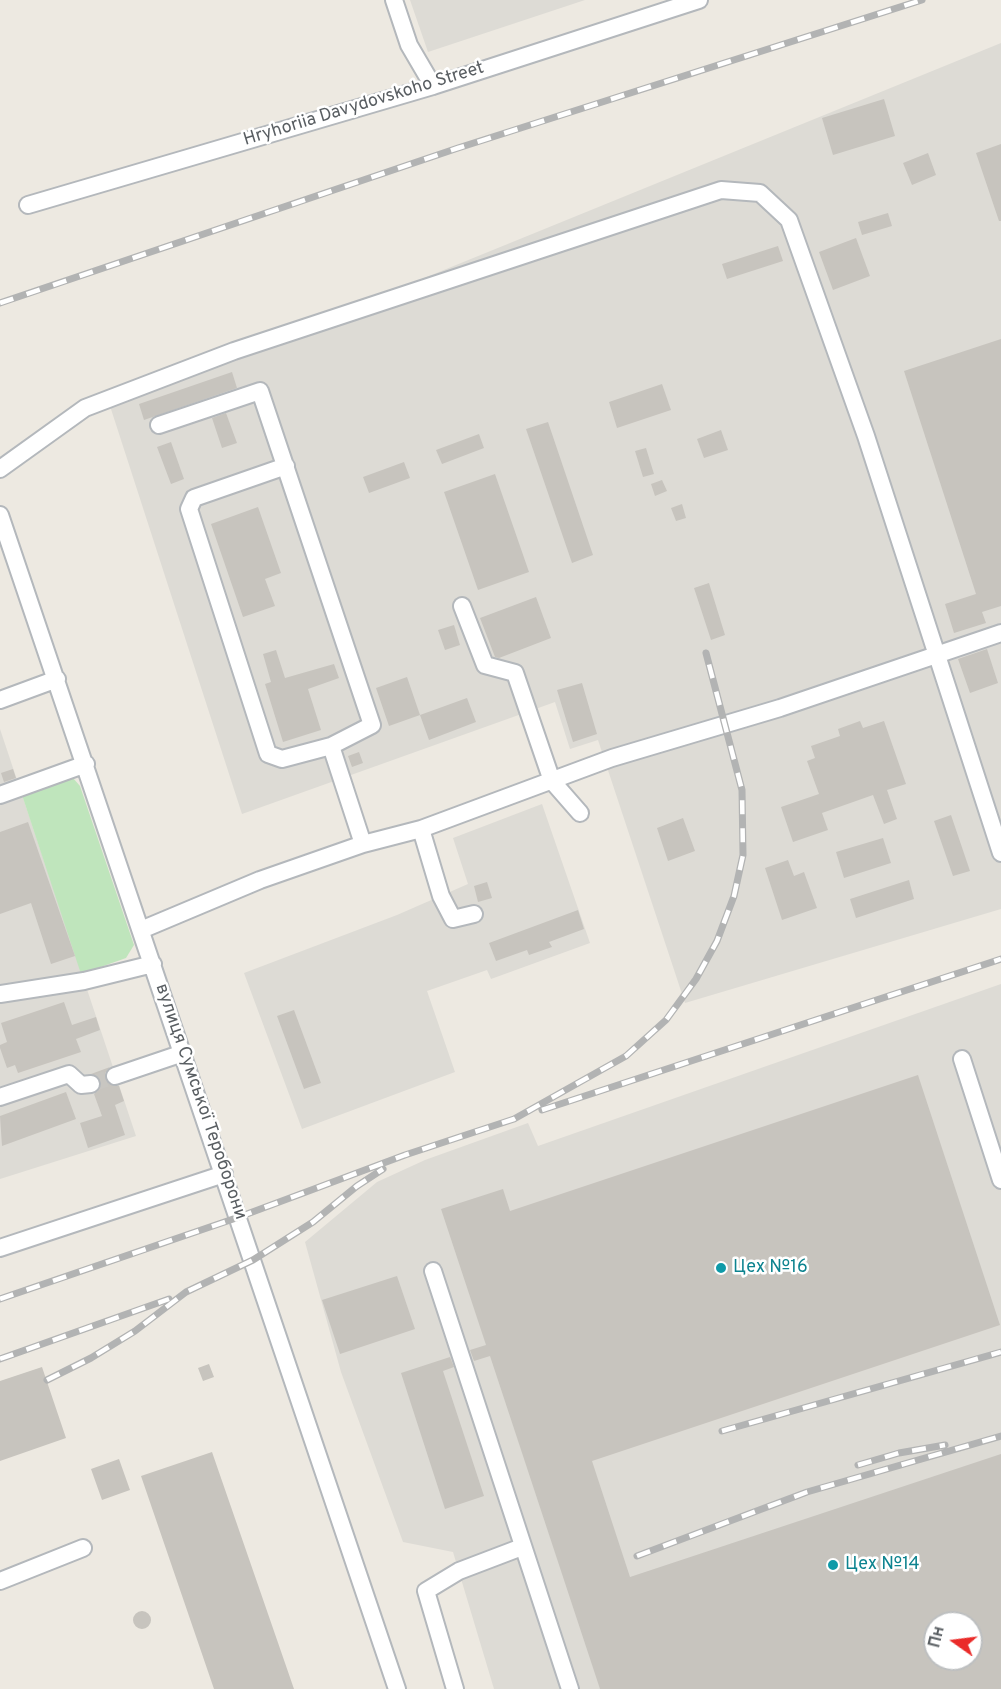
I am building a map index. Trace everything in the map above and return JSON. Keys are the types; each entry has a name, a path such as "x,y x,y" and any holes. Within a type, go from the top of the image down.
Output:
{"street":[{"path":"394,0 409,45 433,86"},
{"name":"Hryhoriia Davydovskoho Street","path":"28,205 433,86 699,0"},
{"path":"0,469 85,408 234,351 722,189 760,193 789,220 866,436 935,655 1001,853"},
{"path":"159,425 260,391 286,466 372,725 330,746 282,759 268,754 189,509 194,498 286,466"},
{"name":"вулиця Сумської Тероборони","path":"0,515 397,1689"},
{"path":"462,606 485,665 515,673 552,781 580,813"},
{"path":"141,930 260,880 363,844 421,829 593,767 612,758 780,708 1001,633"},
{"path":"0,700 57,679"},
{"path":"330,746 363,844"},
{"path":"0,795 86,764"},
{"path":"421,829 441,896 453,919 474,914"},
{"path":"0,994 84,981 153,964"},
{"path":"115,1076 183,1053"},
{"path":"962,1059 1001,1180"},
{"path":"0,1097 69,1074 81,1085 91,1084"},
{"path":"0,1248 224,1174"},
{"path":"433,1270 570,1689"},
{"path":"455,1689 426,1591 459,1571 522,1547"},
{"path":"0,1581 83,1548"}],"shaded area":[{"path":"410,0 585,0 428,52"},
{"path":"1001,43 1001,909 685,1003 598,740 570,749 555,702 242,814 110,406"},
{"path":"0,729 136,1136 0,1179"},
{"path":"542,804 590,943 491,979 487,970 427,991 455,1072 302,1129 244,973 397,915 468,884 453,838"},
{"path":"1001,984 1001,1689 494,1689 453,1552 403,1542 341,1372 305,1242 377,1182 425,1160 528,1123 538,1146"}],"green space":[{"path":"67,777 73,778 80,786 134,945 126,958 81,974 22,795"}],"building":[{"path":"884,99 895,136 833,155 822,118"},
{"path":"1001,144 1001,221 999,221 976,153"},
{"path":"928,153 936,175 912,185 903,163"},
{"path":"888,213 892,226 862,235 858,222"},
{"path":"856,238 870,276 833,290 819,252"},
{"path":"778,246 783,261 727,279 722,264"},
{"path":"1001,339 1001,606 982,612 986,623 954,633 945,604 976,594 904,371"},
{"path":"232,372 237,388 144,420 139,404"},
{"path":"662,384 671,410 617,428 609,402"},
{"path":"226,413 237,443 222,448 212,418"},
{"path":"548,422 593,555 572,563 526,429"},
{"path":"721,430 728,450 704,458 697,439"},
{"path":"479,434 484,448 442,464 436,450"},
{"path":"171,442 184,479 171,484 157,447"},
{"path":"646,448 654,474 643,477 635,451"},
{"path":"404,462 410,478 369,493 363,477"},
{"path":"495,474 529,572 478,590 444,492"},
{"path":"662,480 667,491 655,496 651,484"},
{"path":"682,504 686,518 676,521 671,508"},
{"path":"258,507 281,573 265,579 275,606 243,617 211,524"},
{"path":"709,583 725,635 711,640 694,588"},
{"path":"536,597 551,638 499,658 495,657 480,618"},
{"path":"454,625 460,645 445,650 438,630"},
{"path":"987,649 998,683 970,693 958,659"},
{"path":"276,650 285,678 334,664 339,678 308,689 321,730 283,742 265,684 271,682 263,654"},
{"path":"407,677 420,715 389,726 376,688"},
{"path":"582,683 597,734 573,742 557,690"},
{"path":"467,698 476,722 429,740 420,715"},
{"path":"860,721 863,728 884,721 906,784 887,790 897,819 884,824 873,795 822,813 828,830 793,842 781,807 819,794 807,761 815,758 811,746 840,736 838,729"},
{"path":"359,752 363,763 352,767 348,756"},
{"path":"13,769 16,778 4,782 1,773"},
{"path":"951,815 970,871 953,876 934,821"},
{"path":"683,818 695,851 668,861 657,828"},
{"path":"28,822 75,956 51,964 31,903 0,914 0,832"},
{"path":"883,838 891,863 844,878 836,852"},
{"path":"788,860 794,876 804,872 817,908 782,920 765,868"},
{"path":"909,880 914,899 856,918 850,899"},
{"path":"487,882 492,898 478,902 474,886"},
{"path":"578,910 584,929 549,942 552,947 529,955 527,950 496,961 489,943"},
{"path":"64,1002 72,1025 96,1017 100,1030 76,1039 81,1052 18,1073 15,1065 7,1068 0,1048 0,1045 7,1042 1,1023"},
{"path":"294,1010 321,1083 304,1089 277,1016"},
{"path":"110,1067 105,1073 105,1079 109,1084 119,1086 124,1101 115,1105 125,1135 88,1148 80,1123 102,1116 94,1094 100,1089 101,1082 99,1077 91,1074"},
{"name":"Цех №16","path":"918,1075 1000,1325 592,1461 630,1577 1001,1454 1001,1689 600,1689 490,1356 474,1361 470,1350 486,1345 441,1209 503,1189 510,1211"},
{"path":"66,1092 76,1119 2,1146 0,1116"},
{"path":"397,1276 415,1329 340,1354 322,1300"},
{"path":"450,1357 454,1367 443,1371 484,1496 445,1509 401,1373"},
{"path":"209,1364 214,1377 203,1381 198,1368"},
{"path":"42,1367 66,1438 0,1461 0,1381"},
{"path":"212,1452 294,1689 214,1689 141,1476"},
{"path":"119,1459 130,1490 102,1500 91,1469"},
{"path":"142,1611 148,1614 151,1620 148,1626 142,1629 136,1626 133,1620 136,1614"}],"tunnel":[{"path":"91,1084 115,1076"}],"railway":[{"path":"0,303 458,148 922,0"},
{"path":"0,1299 239,1217 405,1155 514,1119 626,1056 666,1020 696,979 717,941 734,896 743,855 742,790 706,653"},
{"path":"542,1110 1001,959"},
{"path":"47,1380 91,1358 135,1331 186,1292 253,1260 313,1222 357,1186 383,1169"},
{"path":"0,1359 169,1299"},
{"path":"722,1431 1001,1352"},
{"path":"637,1556 807,1492 1001,1436"},
{"path":"858,1465 899,1453 945,1445"}],"place":[{"name":"Цех №16","path":"721,1268"},
{"name":"Цех №14","path":"833,1565"}]}
